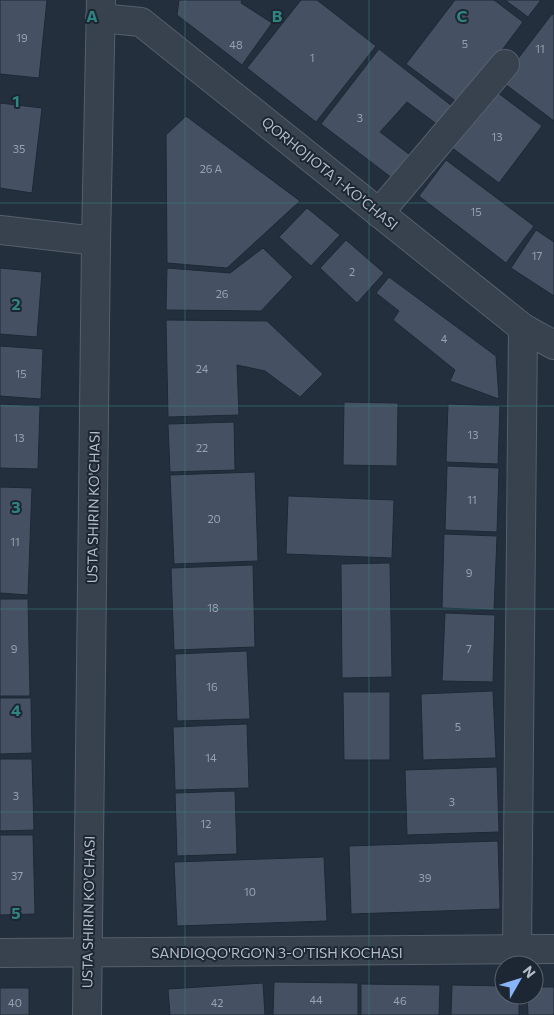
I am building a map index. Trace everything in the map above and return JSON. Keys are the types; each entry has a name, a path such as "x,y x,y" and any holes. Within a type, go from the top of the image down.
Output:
{"street":[{"name":"QORHOJIOTA 1-KO'CHASI","path":"101,9 141,22 523,328 554,345"},
{"name":"USTA SHIRIN KO'CHASI","path":"87,1015 96,241 101,9"},
{"path":"379,213 504,64"},
{"path":"0,230 96,241"},
{"path":"517,950 523,328"},
{"name":"SANDIQQO'RGO'N 3-O'TISH KOCHASI","path":"0,953 554,950"}],"building":[{"path":"0,0 47,0 39,78 0,74"},
{"path":"179,0 242,0 241,3 272,23 242,65 177,15"},
{"path":"301,0 317,0 376,46 316,122 247,68"},
{"path":"455,0 494,0 523,22 461,105 406,64"},
{"path":"505,0 541,0 528,17"},
{"path":"552,14 554,15 554,121 501,81"},
{"path":"379,49 457,110 442,128 407,102 380,132 414,158 396,181 321,124"},
{"path":"494,90 542,126 499,183 451,147"},
{"path":"0,103 42,108 32,193 0,188"},
{"path":"186,116 300,201 227,268 167,263 166,135"},
{"path":"446,160 534,226 506,263 419,196"},
{"path":"307,208 340,235 311,266 279,237"},
{"path":"536,230 554,242 554,296 511,268"},
{"path":"346,240 384,273 357,303 320,268"},
{"path":"263,248 293,277 261,311 166,310 167,268 230,273"},
{"path":"0,268 42,272 37,337 0,334"},
{"path":"389,277 496,356 499,399 450,381 455,370 393,320 399,311 376,293"},
{"path":"166,320 267,321 323,374 300,397 265,371 237,365 239,415 168,417"},
{"path":"0,346 43,349 41,399 0,396"},
{"path":"344,402 398,403 397,466 343,465"},
{"path":"0,404 40,406 38,469 0,468"},
{"path":"448,404 500,406 498,464 446,462"},
{"path":"234,422 235,470 170,472 168,424"},
{"path":"447,466 499,468 497,532 445,530"},
{"path":"255,472 258,561 174,564 170,475"},
{"path":"0,487 32,488 28,595 0,593"},
{"path":"288,496 394,500 392,558 286,554"},
{"path":"444,534 497,536 494,610 442,608"},
{"path":"390,563 392,677 342,678 341,564"},
{"path":"253,565 255,647 174,650 171,568"},
{"path":"0,599 28,599 30,696 0,696"},
{"path":"445,613 495,615 493,682 442,681"},
{"path":"247,651 250,719 177,721 175,654"},
{"path":"493,691 496,758 423,760 421,694"},
{"path":"343,692 390,692 390,760 344,760"},
{"path":"0,698 31,698 32,753 0,754"},
{"path":"247,724 249,788 175,790 173,727"},
{"path":"0,759 32,759 34,830 0,831"},
{"path":"497,767 499,832 407,835 405,770"},
{"path":"235,791 237,854 177,856 175,793"},
{"path":"0,835 33,835 35,914 0,915"},
{"path":"498,841 500,909 351,914 349,846"},
{"path":"324,857 327,921 177,926 174,862"},
{"path":"274,982 358,983 358,1015 273,1015"},
{"path":"263,983 265,1015 170,1015 168,989"},
{"path":"361,984 440,985 439,1015 361,1015"},
{"path":"452,985 494,986 494,1005 519,1005 519,1015 451,1015"},
{"path":"544,987 554,987 554,1015 528,1015 528,1005 544,1005"},
{"path":"0,988 29,988 29,1015 0,1015"}]}
